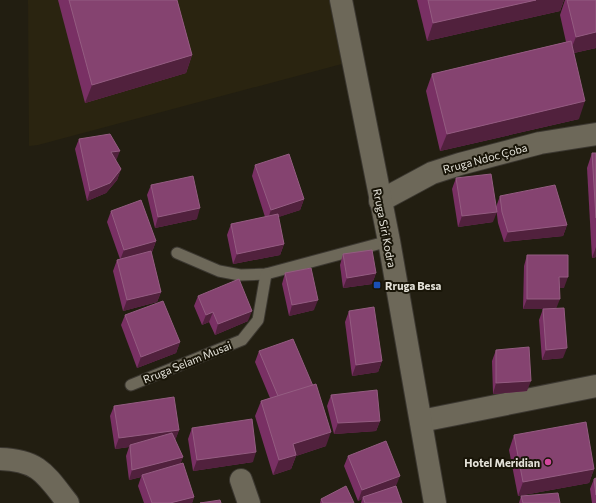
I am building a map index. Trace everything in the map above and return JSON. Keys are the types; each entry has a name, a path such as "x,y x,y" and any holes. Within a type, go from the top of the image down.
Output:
{"street":[{"name":"Rruga Siri Kodra","path":"341,0 388,241 435,503"},
{"name":"Rruga Ndoc Çoba","path":"380,201 432,173 460,164 540,143 596,134"},
{"path":"421,421 596,386"},
{"path":"0,459 14,459 34,465 46,475 68,503"},
{"path":"241,480 249,503"}],"lane":[{"path":"177,253 219,271 240,275 266,274 388,241"},
{"name":"Rruga Selam Musai","path":"131,385 242,340 258,320 266,274"}],"shaded area":[{"path":"28,0 341,0 353,61 38,145 29,146"}],"building":[{"path":"69,0 177,0 192,55 92,85"},
{"path":"428,0 536,0 433,23"},
{"path":"567,0 596,0 596,32 576,37"},
{"path":"571,41 585,101 447,134 432,74"},
{"path":"110,134 120,151 111,152 121,169 110,183 90,191 79,139"},
{"path":"592,153 596,153 596,218"},
{"path":"289,154 304,199 271,210 255,165"},
{"path":"491,174 497,212 462,216 456,178"},
{"path":"193,176 200,208 158,217 151,185"},
{"path":"555,185 567,225 508,232 502,212 500,196"},
{"path":"141,200 156,241 124,250 111,211"},
{"path":"278,214 284,244 237,254 231,224"},
{"path":"372,250 376,273 347,278 343,254"},
{"path":"151,251 161,292 127,300 117,260"},
{"path":"527,255 568,255 568,277 559,277 560,299 527,299"},
{"path":"311,268 318,300 292,305 285,273"},
{"path":"239,279 252,311 218,324 213,312 206,315 198,296"},
{"path":"163,301 180,342 141,357 125,315"},
{"path":"374,307 382,361 356,365 349,311"},
{"path":"564,308 567,348 546,350 543,309"},
{"path":"293,339 313,386 278,396 259,351"},
{"path":"529,347 531,381 496,383 496,350"},
{"path":"316,384 331,432 293,444 296,455 279,460 261,401"},
{"path":"377,390 380,421 338,423 331,395"},
{"path":"174,397 179,430 119,438 114,406"},
{"path":"252,419 256,452 197,460 192,428"},
{"name":"Hotel Meridian","path":"586,422 594,469 523,482 514,435"},
{"path":"172,433 183,457 132,470 130,445"},
{"path":"386,441 400,476 362,490 348,456"},
{"path":"183,463 194,497 170,503 152,503 142,475"},
{"path":"596,478 596,495 594,479"},
{"path":"346,486 354,503 323,503 321,499"},
{"path":"396,486 402,503 365,503 363,497"},
{"path":"558,493 560,503 523,503 521,496"},
{"path":"220,500 221,503 200,503"}],"place":[{"name":"Rruga Besa","path":"377,285"},
{"name":"Hotel Meridian","path":"548,462"}]}
